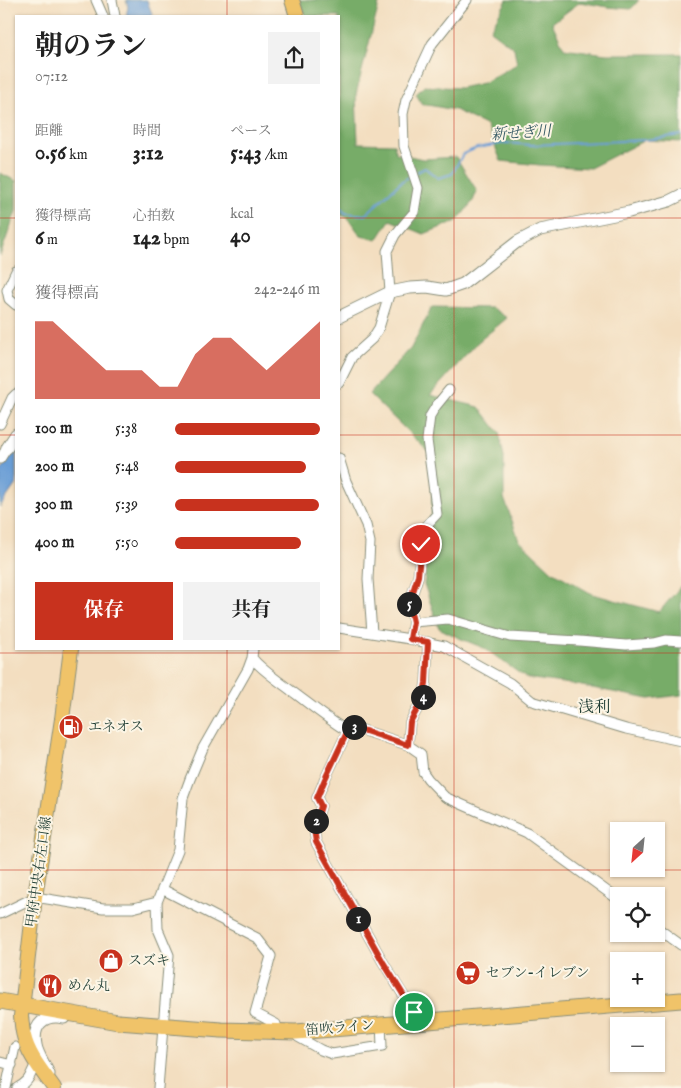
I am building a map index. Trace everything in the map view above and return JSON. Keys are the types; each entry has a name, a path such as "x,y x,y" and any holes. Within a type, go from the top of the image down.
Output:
{"highway":[{"name":"笛吹ライン","path":"0,1001 118,1022 221,1030 296,1032 681,1000"}],"main road":[{"path":"292,0 297,15"},
{"name":"甲府中央右左口線","path":"54,1088 32,1055 24,1036 21,1016 35,899 72,650"}],"street":[{"path":"96,0 103,15"},
{"path":"112,0 115,15"},
{"path":"340,381 352,357 372,339 379,328 390,292 387,251 395,235 414,212 418,188 404,146 403,114 406,100 432,44 467,0"},
{"path":"340,317 390,292 410,288 446,290 463,284 517,242 540,230 629,212 669,201 681,195"},
{"path":"15,273 8,290 9,299 15,304"},
{"path":"410,639 413,622 409,604 418,576 423,529 437,514 427,440 430,416 449,390"},
{"path":"0,424 15,395"},
{"path":"0,459 15,436"},
{"path":"340,461 346,481 366,525 370,542 368,579 372,632"},
{"path":"413,622 448,618 510,637 626,645 666,640 681,641"},
{"path":"340,628 372,632 444,646 510,683 532,701 626,729 681,741"},
{"path":"408,745 410,722 423,699 426,683 428,642"},
{"path":"253,653 258,665 328,719 347,731"},
{"path":"158,1088 169,955 158,929 157,902 178,850 183,798 190,778 203,748 248,669 253,653"},
{"path":"419,1021 383,962 316,842 314,829 321,806 317,798 350,726 408,745 421,754 424,772 445,797 527,834 610,894"},
{"path":"162,890 257,938 271,956 255,1013 276,1024 277,1031"},
{"path":"0,914 35,899 103,908 133,908 157,902"},
{"path":"665,933 681,945"},
{"path":"54,1088 36,1046 35,1032 41,1022 50,1017 58,1017 80,1021 118,1022"},
{"path":"296,1032 298,1037 332,1054 382,1046 381,1024"},
{"path":"6,1088 15,1047"},
{"path":"0,1062 12,1065"},
{"path":"17,1088 29,1080 37,1062"}],"green space":[{"path":"299,0 380,0 356,94 358,143 394,144 396,153 423,159 456,157 477,191 473,201 457,221 424,234 390,220 377,240 361,236 348,218 340,214 340,15 305,15"},
{"path":"507,0 639,0 631,9 580,2 552,23 564,48 606,54 681,54 681,142 645,140 590,168 501,161 487,126 455,110 422,104 416,94 424,86 460,88 483,83 517,64 514,48 490,30"},
{"path":"0,173 15,180 15,214 0,256"},
{"path":"432,307 492,308 507,318 478,342 430,395 479,407 499,432 504,457 504,498 519,540 552,571 592,594 659,612 681,586 681,695 649,699 577,685 526,678 484,648 439,628 424,584 431,526 433,456 369,394 411,348"}],"water":[{"path":"126,0 147,0 153,15 126,15 128,7"},
{"path":"15,451 15,485 0,507 0,472"}],"waterway":[{"name":"新せぎ川","path":"417,172 425,168 438,178 452,174 463,154 477,148 506,143 531,145 645,140 681,135"},
{"name":"新せぎ川","path":"340,207 345,213 365,215 402,181 411,176"}],"place":[{"name":"エネオス","path":"71,727"},
{"name":"スズキ","path":"111,961"},
{"name":"セブン-イレブン","path":"468,973"},
{"name":"めん丸","path":"50,986"}],"district":[{"name":"浅利","path":"594,708"}],"route":[{"path":"414,1012 383,962 316,842 314,829 321,806 317,798 350,726 408,745 410,722 423,699 426,683 428,642 410,639 413,622 409,604 418,576 421,544"}]}
